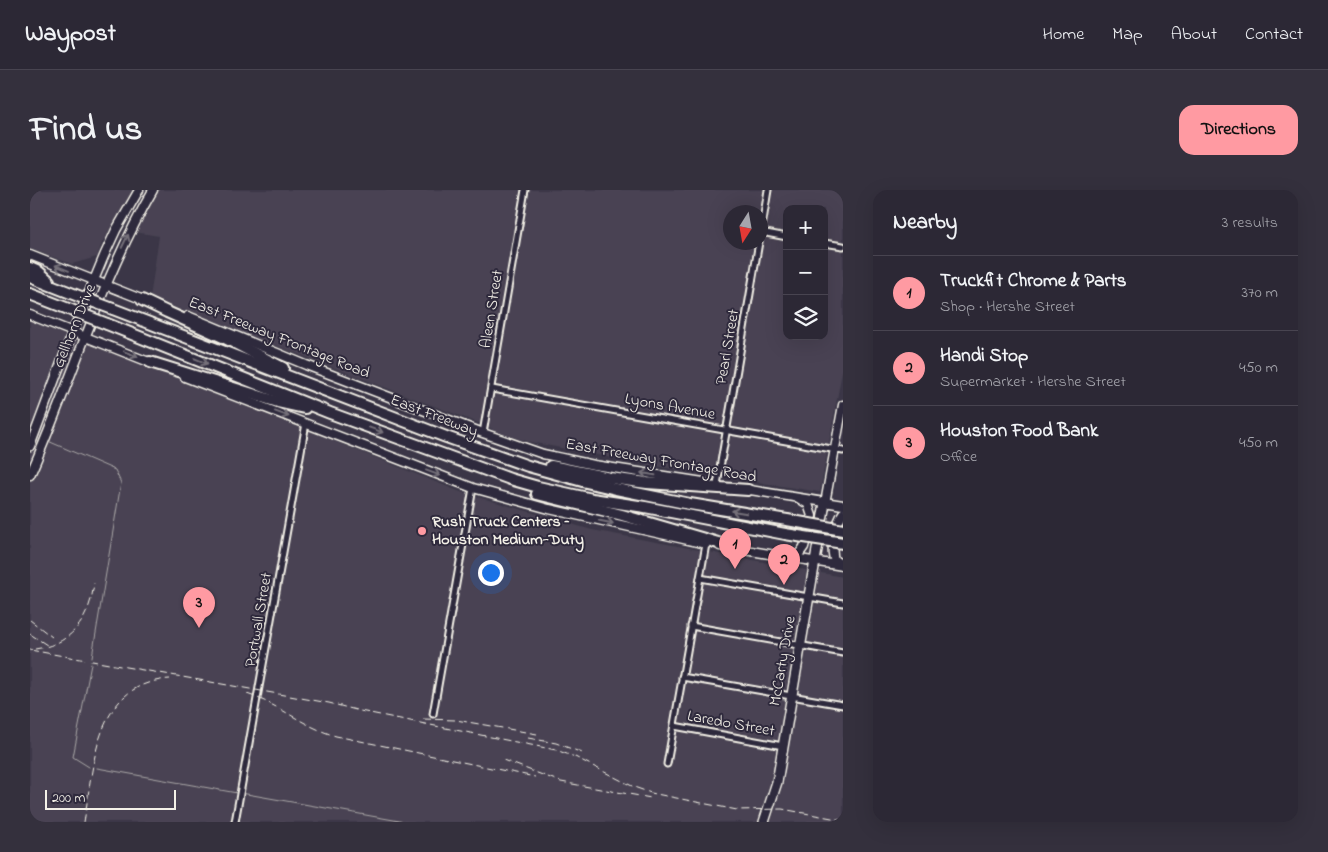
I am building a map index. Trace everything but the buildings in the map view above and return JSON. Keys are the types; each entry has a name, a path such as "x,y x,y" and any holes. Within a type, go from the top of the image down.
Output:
{"highway":[{"path":"30,268 39,272 55,287"},
{"name":"East Freeway","path":"30,277 528,466 586,482 690,504 843,530"},
{"name":"East Freeway","path":"30,294 330,413 510,479 592,499 843,543"},
{"path":"142,300 226,338 326,390"},
{"path":"150,362 278,402 330,413"},
{"path":"483,450 610,478 648,483 748,490"},
{"path":"510,479 534,493 632,518 725,546"}],"main road":[{"name":"Gellhorn Drive","path":"31,444 94,281 116,230 139,190"},
{"name":"Gellhorn Drive","path":"31,470 116,260 153,190"},
{"path":"126,213 136,219"},
{"name":"East Freeway Frontage Road","path":"30,255 483,433 560,458 843,506"},
{"path":"30,315 214,389 473,488 548,510 706,544 843,565"},
{"path":"47,401 58,406"},
{"path":"826,503 839,451 843,405"},
{"path":"792,556 799,554 804,547 812,516 808,504 798,498"},
{"name":"McCarty Drive","path":"764,822 777,782 826,503"},
{"path":"843,513 838,520 832,552 835,561 843,565"}],"street":[{"name":"Aleen Street","path":"483,433 525,190"},
{"path":"766,205 768,190"},
{"path":"768,234 783,236"},
{"path":"828,244 843,246"},
{"name":"Pearl Street","path":"717,484 758,250"},
{"name":"Lyons Avenue","path":"492,389 839,451"},
{"name":"Portwall Street","path":"235,822 306,423"},
{"path":"433,714 473,488"},
{"path":"667,764 706,544"},
{"path":"700,578 843,603"},
{"path":"691,626 843,653"},
{"path":"682,677 843,705"},
{"name":"Laredo Street","path":"674,726 783,746"}],"shaded area":[{"path":"30,190 134,190 102,243 97,257 72,264 30,249"},
{"path":"159,190 843,190 843,366 820,492 649,465 530,442 497,433 489,427 150,298 159,236 134,232"},
{"path":"30,320 92,343 458,491 592,530 843,577 843,822 30,822"}],"waterway":[{"path":"48,441 115,470 121,483 92,657"},
{"path":"89,767 73,757 91,664"},
{"path":"97,768 237,793"},
{"path":"241,793 405,822"}],"railway":[{"path":"35,649 60,642 77,627 84,618 92,596 94,583"},
{"path":"30,620 52,637"},
{"path":"30,634 50,647"},
{"path":"30,650 329,703 360,711 556,750 575,757 634,787 651,793 737,810 782,809 843,820"},
{"path":"84,822 96,753 102,731 112,711 126,695 145,684 170,679"},
{"path":"247,694 313,727 336,736 535,777"},
{"path":"423,719 456,720 537,734"},
{"path":"528,738 556,743 585,754"},
{"path":"503,760 561,782 651,798"}],"place":[{"name":"Rush Truck Centers – Houston Medium-Duty","path":"422,531"},
{"name":"Truckfit Chrome & Parts","path":"735,569"},
{"name":"Handi Stop","path":"784,585"},
{"name":"Houston Food Bank","path":"199,628"}]}
